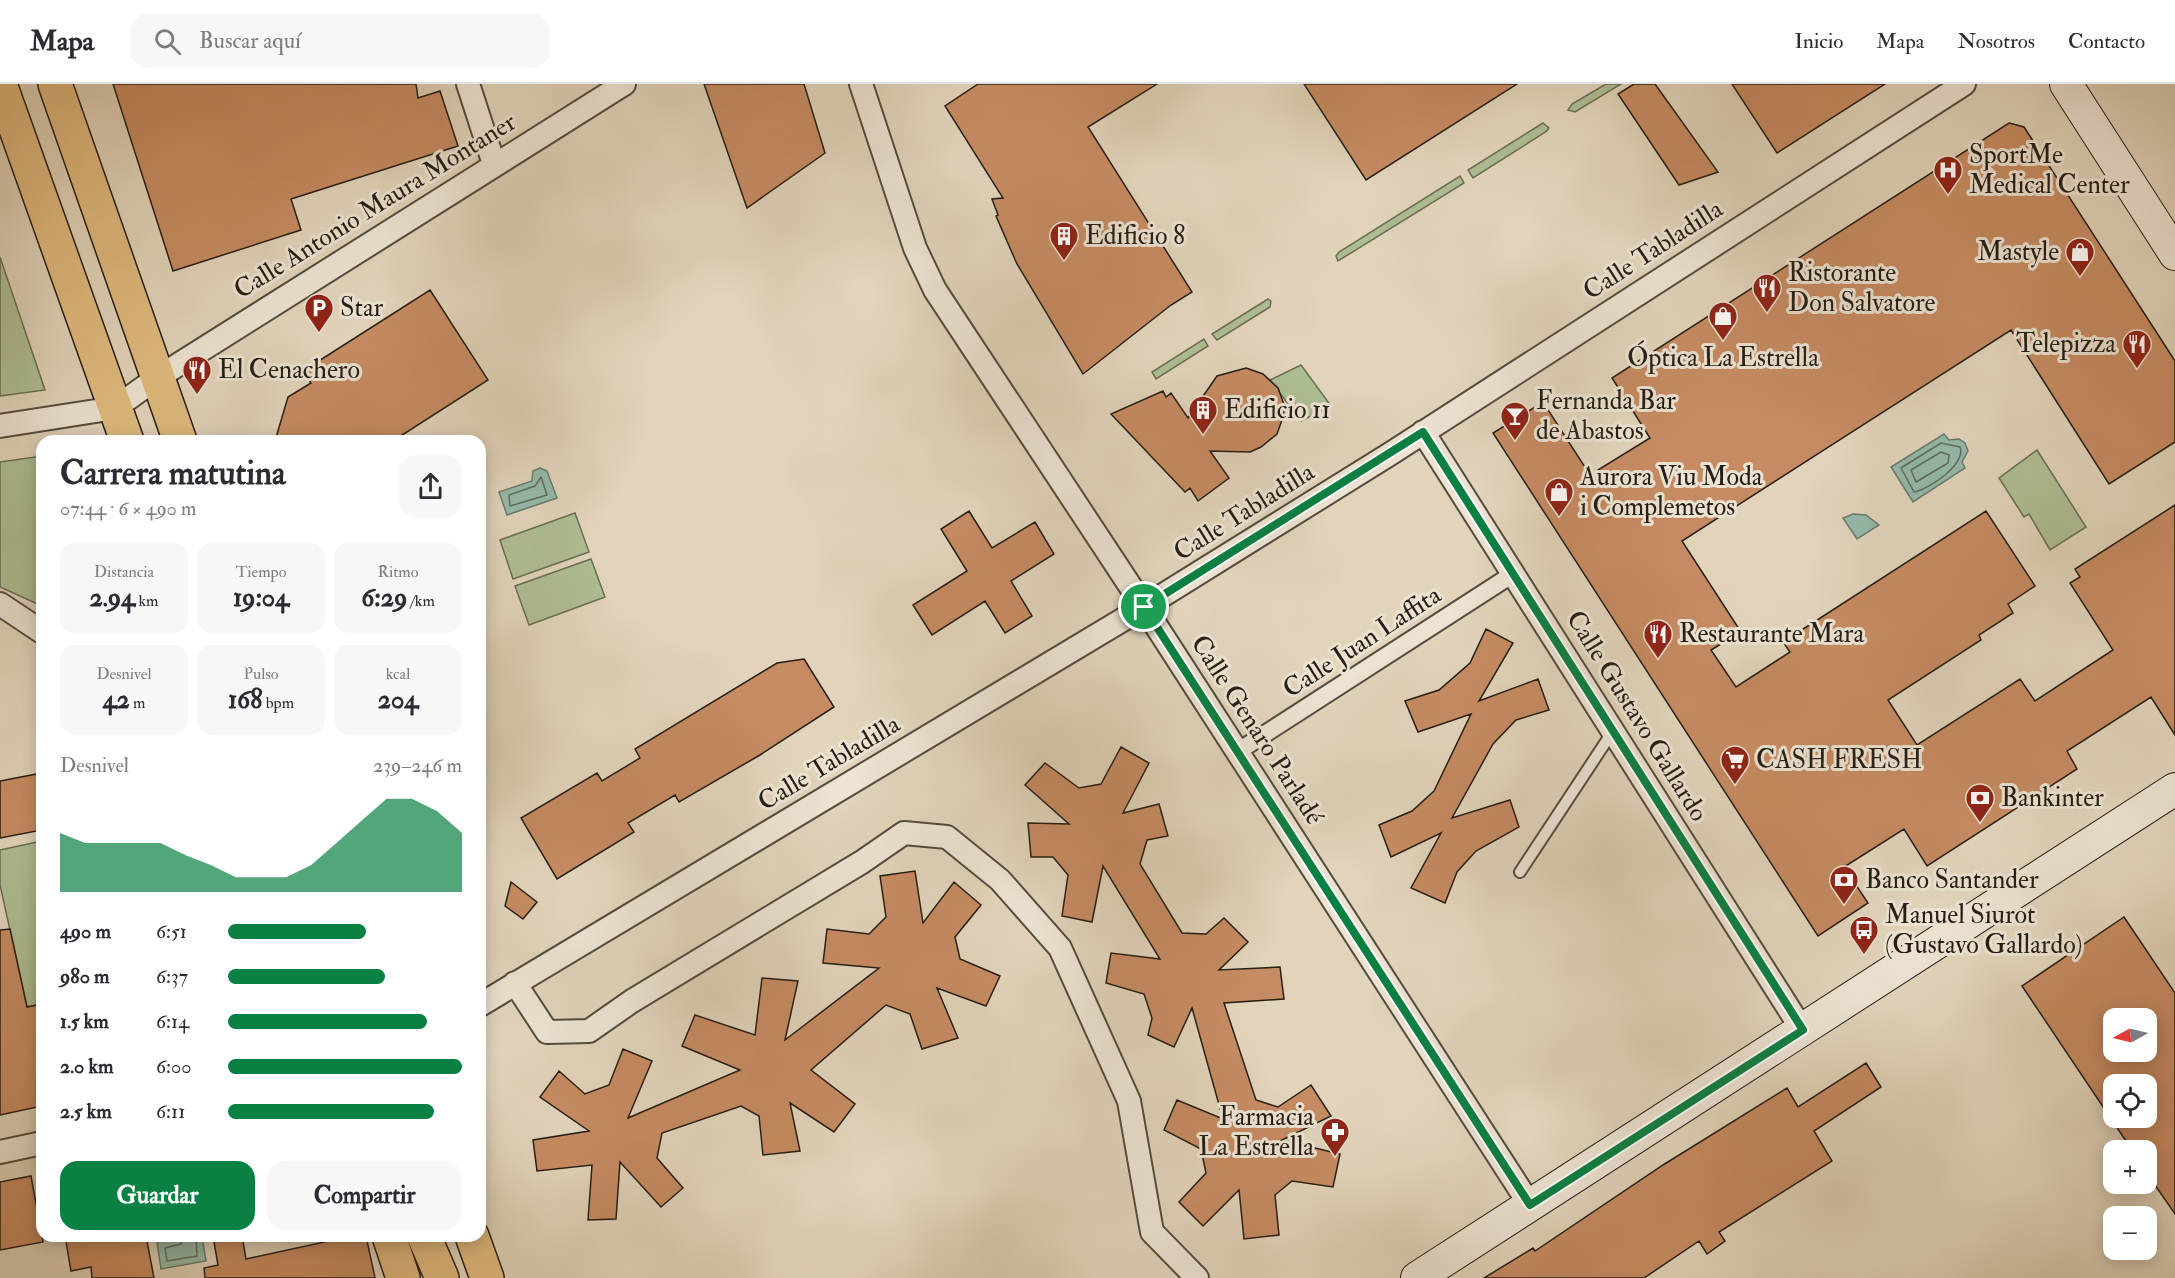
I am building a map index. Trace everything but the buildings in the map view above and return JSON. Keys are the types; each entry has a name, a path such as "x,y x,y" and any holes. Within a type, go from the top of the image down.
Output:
{"main road":[{"path":"0,84 125,435"},
{"path":"55,84 178,435"},
{"path":"2066,84 2175,254"},
{"path":"1417,1278 2175,789"},
{"path":"391,1242 403,1278"},
{"path":"427,1242 442,1278"},
{"path":"438,1242 447,1278"},
{"path":"474,1242 487,1278"}],"street":[{"path":"468,84 494,164"},
{"name":"Calle Antonio Maura Montaner","path":"115,408 157,378 624,84"},
{"name":"Calle Genaro Parladé","path":"861,84 915,248 935,290 1144,607 1530,1205"},
{"name":"Calle Tabladilla","path":"486,1001 1144,607 1423,432 1964,84"},
{"path":"0,426 115,408"},
{"name":"Calle Gustavo Gallardo","path":"1423,432 1803,1030"},
{"name":"Calle Juan Laffita","path":"1238,752 1513,574"},
{"path":"0,604 36,628"},
{"path":"515,983 547,1032 589,1031 632,1001 862,862 904,833 947,837 1000,880 1060,948 1130,1101 1152,1232 1197,1278"},
{"path":"0,1152 36,1144"}],"lane":[{"path":"1520,872 1613,731"}],"shaded area":[{"path":"1606,84 1621,84 1575,112 1568,110 1572,104"},
{"path":"1543,123 1549,128 1547,131 1473,178 1468,170"},
{"path":"1460,176 1464,183 1338,261 1336,256 1339,252"},
{"path":"0,257 45,390 0,396"},
{"path":"1268,299 1271,301 1270,307 1217,340 1212,334"},
{"path":"1204,339 1208,346 1156,379 1152,372"},
{"path":"1301,365 1331,406 1301,421 1270,380"},
{"path":"2037,450 2086,527 2050,550 2029,514 2024,517 1999,478"},
{"path":"36,457 36,603 0,587 0,462"},
{"path":"575,513 589,552 513,579 500,540"},
{"path":"591,559 605,597 529,625 515,586"},
{"path":"36,842 36,1005 27,1007 0,885 0,850"}],"water":[{"path":"1944,434 1949,440 1959,439 1965,443 1968,451 1962,462 1965,468 1913,502 1891,467"},
{"path":"540,468 547,471 557,498 507,515 499,492 532,481 533,471"},
{"path":"1853,514 1866,515 1879,525 1857,539 1843,518"},
{"path":"157,1242 203,1242 206,1261 161,1269"}],"place":[{"name":"SportMe Medical Center","path":"1948,196"},
{"name":"Edificio 8","path":"1064,262"},
{"name":"Mastyle","path":"2080,278"},
{"name":"Ristorante Don Salvatore","path":"1767,314"},
{"name":"Star","path":"319,334"},
{"name":"Óptica La Estrella","path":"1723,342"},
{"name":"Telepizza","path":"2137,370"},
{"name":"El Cenachero","path":"197,396"},
{"name":"Edificio 11","path":"1203,436"},
{"name":"Fernanda Bar de Abastos","path":"1515,442"},
{"name":"Aurora Viu Moda i Complemetos","path":"1559,518"},
{"name":"Restaurante Mara","path":"1658,660"},
{"name":"CASH FRESH","path":"1735,786"},
{"name":"Bankinter","path":"1980,824"},
{"name":"Banco Santander","path":"1844,906"},
{"name":"Manuel Siurot (Gustavo Gallardo)","path":"1864,956"},
{"name":"Farmacia La Estrella","path":"1335,1158"}],"route":[{"path":"1423,432 1803,1030 1530,1205 1144,607 1423,432"}]}
